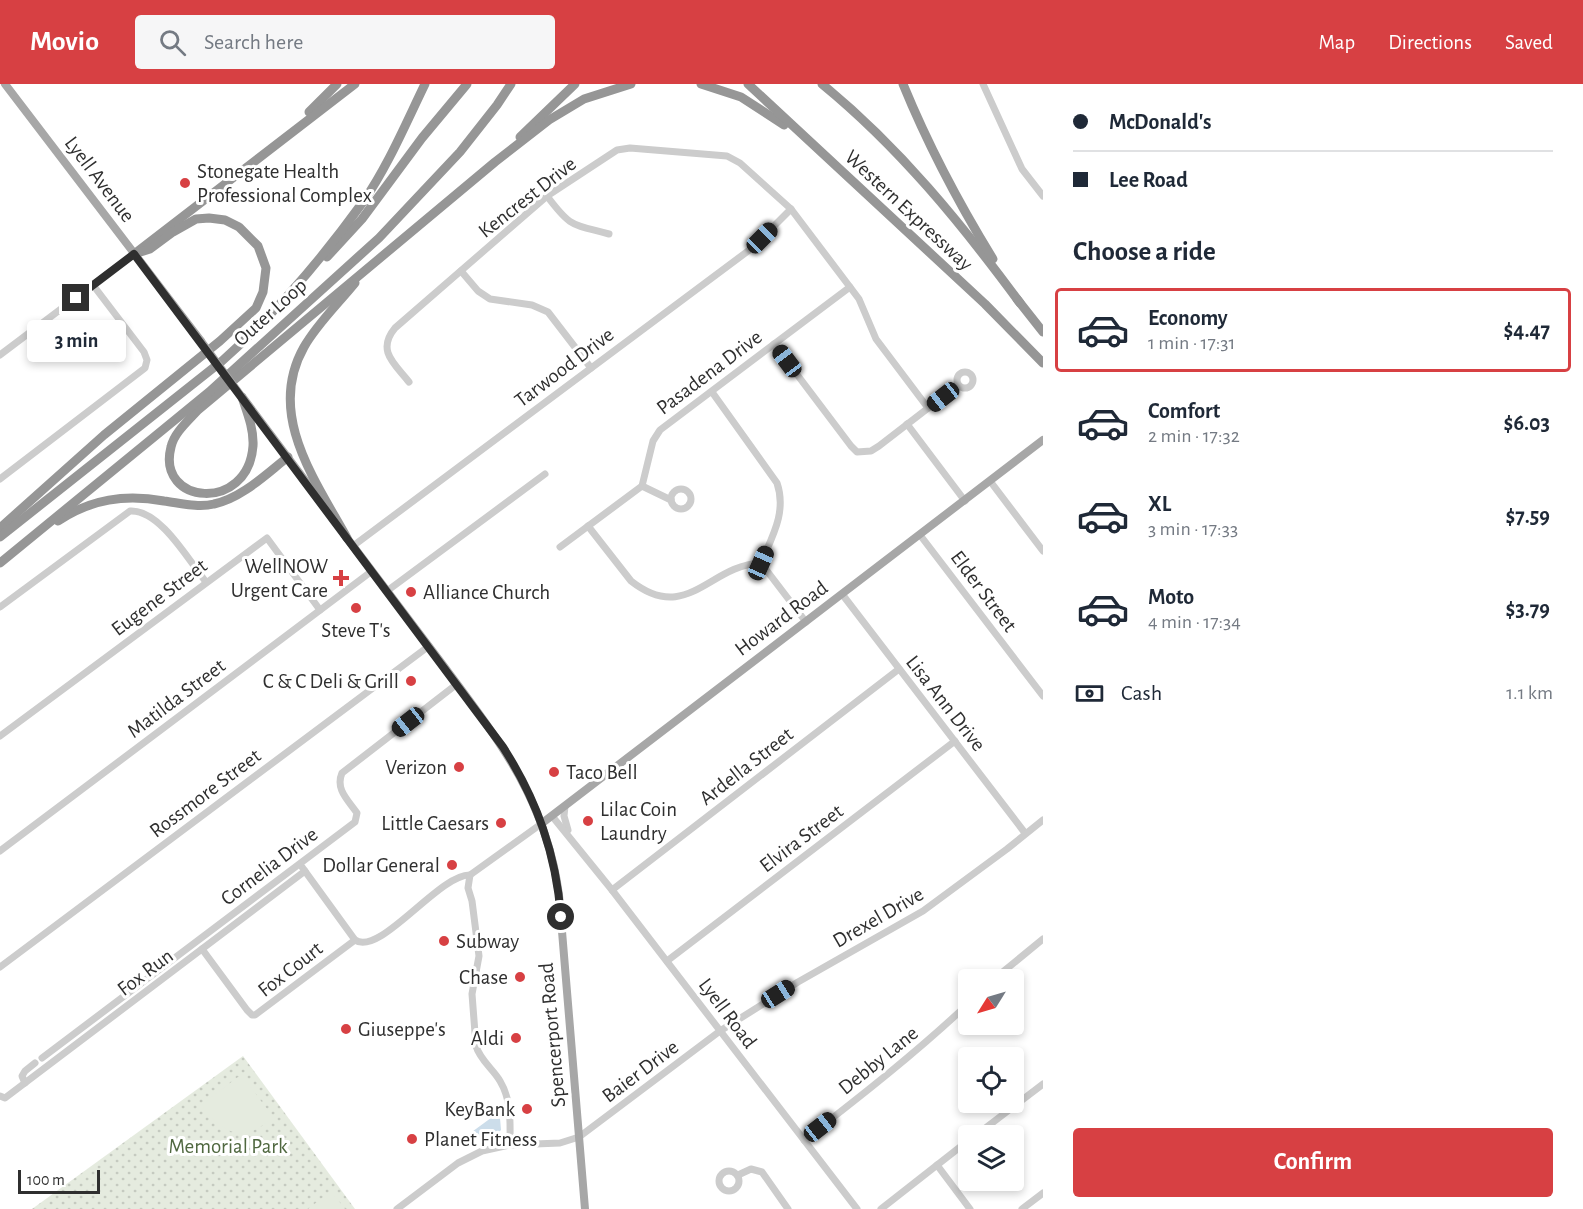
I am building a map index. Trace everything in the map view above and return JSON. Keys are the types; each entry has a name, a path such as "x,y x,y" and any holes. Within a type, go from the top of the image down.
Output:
{"highway":[{"path":"279,141 337,84"},
{"path":"134,254 355,84"},
{"path":"394,146 418,84"},
{"name":"Outer Loop","path":"0,537 222,361 287,299 363,202 425,84"},
{"path":"287,299 362,219 422,138 466,84"},
{"name":"Outer Loop","path":"0,563 209,392 379,238 460,152 511,84"},
{"path":"495,162 575,84"},
{"path":"242,397 253,434 253,448 243,475 236,483 220,493 201,495 188,490 177,482 169,457 171,444 178,432 198,410 374,261 549,120 584,99 631,84"},
{"path":"701,84 741,97 784,124 823,155"},
{"name":"Western Expressway","path":"748,84 985,304 1043,363"},
{"path":"822,84 865,120 900,156 945,207 1020,303"},
{"name":"Western Expressway","path":"903,84 925,137 963,211 1020,303 1043,332"},
{"path":"0,528 88,449 220,341 256,308 263,292 266,268 258,246 239,227 225,220 196,219 150,249 134,254"},
{"path":"350,542 304,458 291,423 289,398 294,372 303,348 315,330 374,261"},
{"path":"182,414 198,410"},
{"path":"0,563 65,517 94,503 133,497 202,506 215,504 243,490 288,457"}],"main road":[{"name":"Lyell Avenue","path":"5,84 201,341 507,753 525,785 541,824"},
{"name":"Howard Road","path":"541,824 1043,440"},
{"name":"Spencerport Road","path":"541,824 556,870 559,895 585,1209"}],"street":[{"path":"983,84 1022,169 1043,196"},
{"name":"Kencrest Drive","path":"410,382 391,361 388,354 387,346 390,335 547,196 617,150 630,148 727,156 734,159 791,209 850,287 865,310 876,339 928,408"},
{"path":"547,196 564,218 572,224 609,234"},
{"name":"Tarwood Drive","path":"350,542 591,368 752,248 791,209"},
{"path":"0,355 134,254"},
{"path":"461,271 478,291 490,299 532,305 548,312 591,368"},
{"path":"0,479 145,368 147,360 144,352 93,285"},
{"name":"Pasadena Drive","path":"642,486 655,436 660,430 850,287"},
{"path":"774,344 850,446 857,452 871,452 958,385"},
{"path":"711,392 768,468 780,492 779,519 761,563"},
{"path":"907,424 965,501"},
{"path":"387,591 545,474"},
{"path":"990,481 1043,551"},
{"path":"560,547 642,486 671,500"},
{"path":"0,607 130,511 144,513 157,521 206,582"},
{"path":"588,526 631,580 649,592 659,595 685,596 737,566 761,563"},
{"name":"Elder Street","path":"920,535 1041,691"},
{"name":"Eugene Street","path":"0,736 267,537 320,610"},
{"path":"761,563 806,622"},
{"name":"Matilda Street","path":"0,851 372,571"},
{"name":"Lisa Ann Drive","path":"842,594 1025,832"},
{"name":"Rossmore Street","path":"0,967 429,646"},
{"name":"Ardella Street","path":"612,890 899,669"},
{"name":"Cornelia Drive","path":"25,1083 22,1076 25,1071 355,822 357,813 340,788 342,773 457,684"},
{"name":"Elvira Street","path":"667,961 955,741"},
{"name":"Lyell Road","path":"566,806 564,823 572,838"},
{"name":"Lyell Road","path":"552,816 572,838 857,1209"},
{"name":"Drexel Drive","path":"720,1031 798,982 923,911 1007,849 1043,819"},
{"path":"300,864 355,939 360,943 371,942 456,878 470,875 541,824"},
{"name":"Fox Run","path":"3,1097 25,1083 305,871"},
{"path":"470,875 468,888 479,956 473,983 472,1005 476,1046 478,1053 501,1083 509,1101 510,1145"},
{"name":"Fox Court","path":"202,949 247,1010 255,1015 355,939"},
{"path":"1006,969 1043,939"},
{"name":"Debby Lane","path":"804,1140 886,1076 958,1014"},
{"name":"Baier Drive","path":"579,1137 720,1031"},
{"path":"989,1125 1043,1084"},
{"path":"397,1209 465,1158 494,1147 543,1145 579,1137"},
{"path":"881,1209 958,1149"},
{"path":"937,1165 970,1209"},
{"path":"738,1175 751,1169 762,1172 788,1209"},
{"path":"1022,1209 1043,1193"}],"green space":[{"name":"Memorial Park","path":"243,1056 355,1209 32,1209"},
{"path":"238,1077 244,1078 273,1117 262,1126 243,1133 226,1129 201,1105"},
{"path":"331,1191 345,1209 308,1209"}],"water":[{"path":"495,1115 500,1118 501,1130 498,1133 450,1148"}],"place":[{"name":"Stonegate Health Professional Complex","path":"185,183"},
{"name":"WellNOW Urgent Care","path":"341,578"},
{"name":"Alliance Church","path":"411,592"},
{"name":"Steve T's","path":"356,608"},
{"name":"C & C Deli & Grill","path":"411,681"},
{"name":"Verizon","path":"459,767"},
{"name":"Taco Bell","path":"554,772"},
{"name":"Lilac Coin Laundry","path":"588,821"},
{"name":"Little Caesars","path":"501,823"},
{"name":"Dollar General","path":"452,865"},
{"name":"Subway","path":"444,941"},
{"name":"Chase","path":"520,977"},
{"name":"Giuseppe's","path":"346,1029"},
{"name":"Aldi","path":"516,1038"},
{"name":"KeyBank","path":"527,1109"},
{"name":"Planet Fitness","path":"412,1139"}],"route":[{"path":"76,298 134,254 503,747 525,785 547,837 556,870 561,917"}]}
